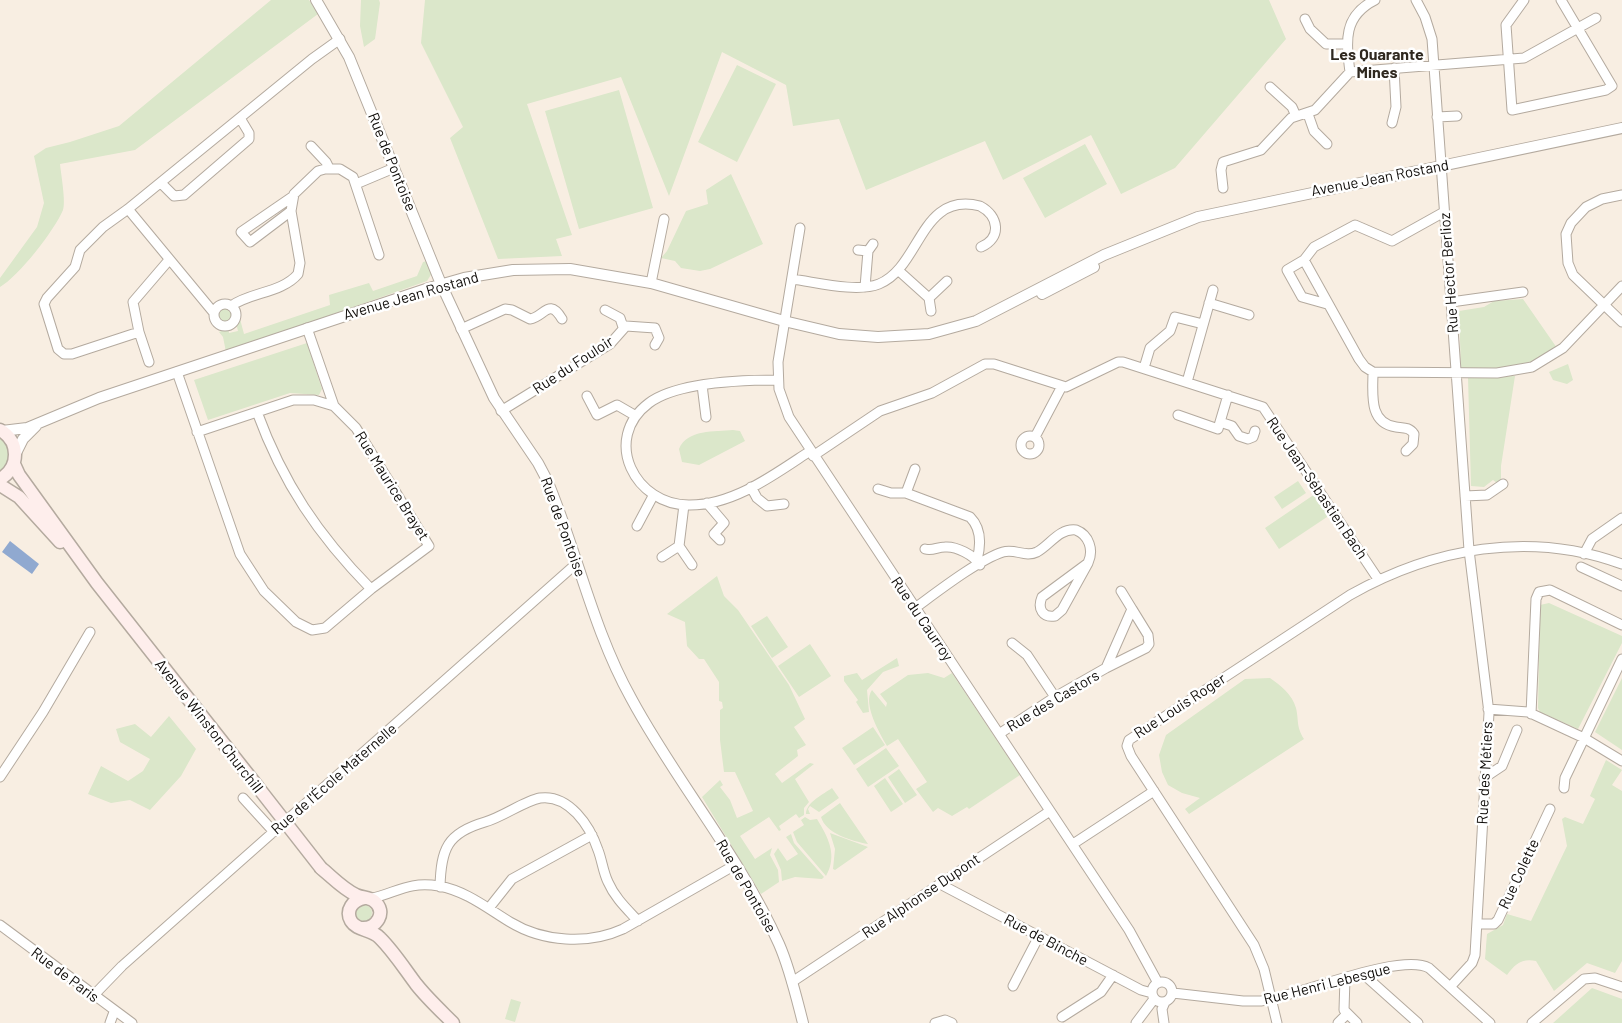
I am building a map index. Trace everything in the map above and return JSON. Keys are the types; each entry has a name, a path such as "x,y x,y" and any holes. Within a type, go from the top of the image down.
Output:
{"main road":[{"name":"Avenue Winston Churchill","path":"1,430 11,439 19,475 97,583 321,868 346,895 351,907"},
{"path":"0,480 8,474 15,459"},
{"name":"Avenue Winston Churchill","path":"0,484 12,490 23,501 97,583"},
{"name":"Avenue Winston Churchill","path":"321,868 348,890 367,898"},
{"path":"400,961 383,932 378,905 367,898 356,900 351,907 352,921 376,934 400,961 419,987 453,1023"},
{"path":"362,928 371,927 379,916"}],"street":[{"name":"Rue de Pontoise","path":"316,0 340,39 461,329 501,411 543,472 631,698 735,865 778,941 803,1023"},
{"path":"1350,72 1346,44 1350,26 1355,15 1375,0"},
{"name":"Rue Hector Berlioz","path":"1416,0 1430,29 1434,65 1469,550"},
{"path":"1521,1 1506,25 1512,110 1606,90 1612,86 1561,0"},
{"path":"1223,188 1221,170 1223,162 1257,153 1290,119 1315,110 1350,72 1531,56 1596,18"},
{"path":"1305,20 1310,29 1326,44 1346,44"},
{"path":"139,332 72,354 64,354 58,349 44,304 47,298 75,267 80,250 103,227 161,183 340,39"},
{"path":"1392,123 1396,107 1394,68"},
{"path":"1270,87 1292,107 1296,116"},
{"path":"1308,114 1314,131 1327,144"},
{"path":"1437,117 1457,116"},
{"path":"161,183 174,196 184,195 249,139 249,133 240,118"},
{"name":"Avenue Jean Rostand","path":"1,430 22,429 41,423 83,404 441,284 484,274 538,268 585,271 651,283 784,321 850,335 899,337 946,330 997,311 1104,255 1188,220 1215,212 1622,128"},
{"path":"310,146 326,162 329,168"},
{"path":"292,211 250,242 241,232 292,197 318,171 329,168 347,172 356,184 379,255"},
{"path":"356,184 394,168"},
{"path":"1622,195 1608,197 1592,204 1578,215 1567,230 1566,247 1571,271 1622,322"},
{"path":"214,314 221,305 231,306 241,300 285,284 298,274 300,263 292,211 292,197"},
{"path":"792,279 865,287 883,282 900,271 930,221 940,213 958,206 980,206 993,218 996,226 996,235 991,241 981,246"},
{"path":"128,209 214,314 218,323 229,325 236,316 231,306"},
{"path":"1327,304 1302,297 1287,270 1304,260 1314,247 1352,226 1362,226 1392,241 1444,212"},
{"path":"651,283 664,220"},
{"name":"Rue du Caurroy","path":"800,228 778,350 778,380 789,417 811,453 1073,844 1131,933 1158,983"},
{"path":"858,250 871,248 865,287"},
{"path":"149,362 139,332 133,302 169,260"},
{"path":"1304,260 1327,304 1363,365 1373,372 1497,373 1519,371 1539,364 1563,348 1622,286"},
{"path":"900,271 930,298 931,311"},
{"path":"930,298 947,281"},
{"path":"1187,382 1213,290"},
{"path":"1451,302 1523,292"},
{"path":"1209,303 1249,315"},
{"path":"461,329 504,309 512,310 530,319 537,317 544,310 550,309 560,316"},
{"path":"606,310 620,318 623,327"},
{"path":"1144,368 1150,348 1170,331 1175,317 1203,324"},
{"name":"Rue du Fouloir","path":"501,411 610,344 623,327 629,325 653,327 659,335 655,345"},
{"path":"307,328 334,406"},
{"name":"Rue Jean-Sébastien Bach","path":"1062,386 1070,386 1118,362 1144,368 1263,407 1378,579"},
{"path":"778,380 736,381 702,385 656,398 636,416 628,436 629,462 638,482 653,496 684,505 706,503 751,487 880,411 932,393 985,364 994,364 1062,386 1035,437"},
{"name":"Rue Maurice Brayet","path":"177,372 238,550 259,585 283,611 305,627 323,629 371,588 428,548 429,543 356,428 334,406"},
{"path":"1373,372 1374,408 1379,419 1388,425 1409,429 1414,434 1414,444 1406,451"},
{"path":"702,385 706,417"},
{"path":"1178,415 1218,428 1228,395"},
{"path":"588,396 597,415 617,405 636,416"},
{"path":"197,432 297,400 317,400 334,406"},
{"path":"257,412 276,460 306,513 336,551 371,588"},
{"path":"1220,422 1232,426 1239,436 1248,439 1253,437 1255,430"},
{"name":"Avenue Jean Rostand","path":"15,459 26,436 41,423"},
{"path":"906,493 914,469"},
{"path":"1465,496 1487,494 1503,484"},
{"path":"751,487 758,498 767,506 784,504"},
{"path":"878,489 891,493 906,493 970,517 976,526 980,538 979,562"},
{"path":"637,526 653,496"},
{"path":"706,503 724,523 714,534 720,540"},
{"path":"684,505 679,546 692,565"},
{"path":"1584,554 1592,539 1622,518"},
{"path":"915,608 979,562 1003,552 1011,551 1026,555 1036,552 1063,532 1073,530 1082,533 1088,541 1091,552 1088,563 1060,613 1053,617 1043,614 1040,606 1042,597 1088,563"},
{"path":"662,557 679,546"},
{"path":"925,549 931,550 948,547 967,554 979,562"},
{"name":"Rue Louis Roger","path":"1277,1023 1264,969 1254,945 1129,753 1127,746 1129,740 1350,594 1378,579 1416,563 1469,550 1527,547 1584,554 1622,564"},
{"name":"Rue des Métiers","path":"1450,987 1474,960 1488,709 1469,550"},
{"name":"Rue de l'École Maternelle","path":"93,996 113,974 577,563"},
{"path":"1581,567 1622,586"},
{"path":"1531,714 1536,599 1539,592 1550,590 1622,624"},
{"name":"Rue des Castors","path":"999,734 1055,696 1146,648 1149,644 1148,635 1121,592"},
{"name":"Rue des Castors","path":"1106,668 1132,609"},
{"path":"0,777 43,712 90,632"},
{"path":"1012,643 1027,655 1055,696"},
{"path":"1564,788 1565,778 1622,660"},
{"path":"1488,709 1522,710 1584,738 1622,761"},
{"path":"1484,778 1502,766 1517,730"},
{"path":"1073,844 1154,791"},
{"path":"243,798 274,832"},
{"path":"440,887 444,853 460,832 504,816 533,800 548,798 563,802 579,815 592,835 611,889 638,921"},
{"name":"Rue Colette","path":"1477,924 1497,922 1550,809"},
{"name":"Rue Alphonse Dupont","path":"792,982 1050,811"},
{"path":"489,908 512,879 592,835"},
{"path":"367,898 411,885 440,887 466,895 511,923 530,931 570,939 605,936 638,921 735,865"},
{"name":"Rue de Binche","path":"940,884 1153,996"},
{"path":"379,916 384,902 394,890"},
{"name":"Rue de Paris","path":"0,925 114,1012 132,1023"},
{"path":"1013,986 1039,936"},
{"name":"Rue Henri Lebesgue","path":"1172,993 1243,1001 1270,999 1362,973 1419,964 1429,968 1490,1023"},
{"path":"1362,973 1418,1023"},
{"path":"1062,1017 1101,992 1113,975"},
{"path":"1345,978 1344,1007 1347,1014 1357,1023"},
{"path":"1532,1023 1581,980 1595,978 1622,987"},
{"path":"1136,1023 1153,996 1153,989 1158,983 1168,984 1172,993 1171,998 1165,1002 1162,1009 1164,1023"},
{"path":"1153,996 1165,1002"},
{"path":"110,1023 114,1012"},
{"path":"1338,1023 1347,1014"},
{"path":"935,1023 945,1020 952,1023"}],"green space":[{"path":"271,0 309,0 318,14 135,150 60,164 64,195 63,210 35,252 17,273 0,287 0,278 37,227 44,203 34,156 46,148 119,126"},
{"path":"361,0 379,0 380,3 375,39 364,47 360,26"},
{"path":"425,0 1269,0 1286,39 1175,168 1121,194 1091,135 1003,180 985,141 866,190 839,119 793,126 786,85 722,52 669,196 621,77 527,104 572,235 556,239 562,256 498,259 450,138 463,127 421,43"},
{"path":"737,65 776,84 737,162 698,142"},
{"path":"619,90 653,208 579,229 545,111"},
{"path":"1085,144 1107,184 1045,218 1023,178"},
{"path":"731,174 763,244 710,269 700,271 681,268 675,261 661,258 667,251 686,211 708,204 706,190"},
{"path":"427,261 432,273 427,281 226,352 223,337 219,332 228,328 229,333 238,331 236,323 240,319 244,334 330,305 329,295 369,283 373,291 417,276 423,262"},
{"path":"1523,299 1557,348 1534,362 1493,370 1461,369 1459,311 1484,307 1494,301"},
{"path":"223,308 229,308 233,315 229,322 223,322 219,318 219,312"},
{"path":"307,343 322,389 319,395 290,393 208,420 194,380"},
{"path":"1568,364 1573,380 1567,384 1553,380 1549,372"},
{"path":"1515,376 1501,466 1501,481 1497,483 1493,480 1484,487 1471,486 1468,377"},
{"path":"740,431 745,441 699,465 682,462 679,449 688,438 702,433"},
{"path":"0,436 7,445 9,454 7,464 0,473"},
{"path":"1298,481 1306,493 1282,509 1274,497"},
{"path":"1315,494 1330,515 1279,549 1265,528"},
{"path":"717,576 724,596 738,610 789,685 805,719 794,727 806,745 797,750 798,756 775,774 782,783 810,763 814,764 795,779 809,802 804,808 804,815 799,818 796,814 779,826 781,830 779,831 769,817 740,836 755,859 772,848 770,855 778,870 779,882 761,894 702,797 720,780 723,785 720,787 730,800 737,818 753,811 735,772 724,772 720,740 720,710 723,708 722,702 719,701 719,682 704,659 699,659 687,646 685,622 667,614"},
{"path":"1549,603 1622,636 1622,643 1578,729 1540,712 1538,708 1540,605"},
{"path":"767,616 788,647 772,658 751,626"},
{"path":"810,644 831,676 799,697 778,666"},
{"path":"897,658 899,666 883,672 867,690 869,712 863,713 856,702 858,700 844,681 844,676 857,673 862,680"},
{"path":"928,673 944,678 952,673 1020,775 969,809 967,807 952,816 938,808 933,812 916,789 927,782 898,739 887,746 873,718 869,703 869,696 872,690 886,707 887,703 880,694 908,675"},
{"path":"1270,678 1282,687 1292,699 1304,739 1189,814 1185,809 1200,798 1182,793 1168,785 1162,772 1159,755 1166,735 1245,679"},
{"path":"1622,678 1622,750 1595,732"},
{"path":"169,716 196,749 181,776 150,810 130,800 111,803 88,794 101,766 128,781 143,771 150,759 120,742 116,729 135,724 151,737"},
{"path":"873,727 885,745 854,765 842,748"},
{"path":"886,748 899,766 868,787 856,769"},
{"path":"1606,760 1622,770 1612,785 1622,791 1622,961 1615,973 1587,963 1554,991 1536,961 1523,961 1507,975 1485,959 1487,934 1503,925 1507,914 1531,921 1567,846 1562,819 1565,817 1583,824 1595,799 1590,796"},
{"path":"899,769 917,795 905,803 888,777"},
{"path":"885,778 903,804 891,812 874,786"},
{"path":"832,788 839,798 819,812 810,806 808,809 810,814 806,814 809,806 812,802"},
{"path":"840,803 868,844 840,836 824,823 821,817"},
{"path":"805,817 810,820 817,819 828,839 831,861 826,876 797,842 793,832 804,825 801,820"},
{"path":"830,833 868,847 835,870 833,869 835,849"},
{"path":"791,834 794,843 824,877 822,879 795,877 782,881 781,870 774,854 778,848 787,861 798,854 786,837"},
{"path":"364,905 370,907 372,913 370,919 364,921 358,919 356,913 358,907"},
{"path":"1592,988 1622,999 1622,1023 1553,1023"},
{"path":"511,999 521,1002 515,1022 505,1019"}],"water":[{"path":"10,541 39,564 32,574 2,552"}],"district":[{"name":"Les Quarante Mines","path":"1377,64"}]}
